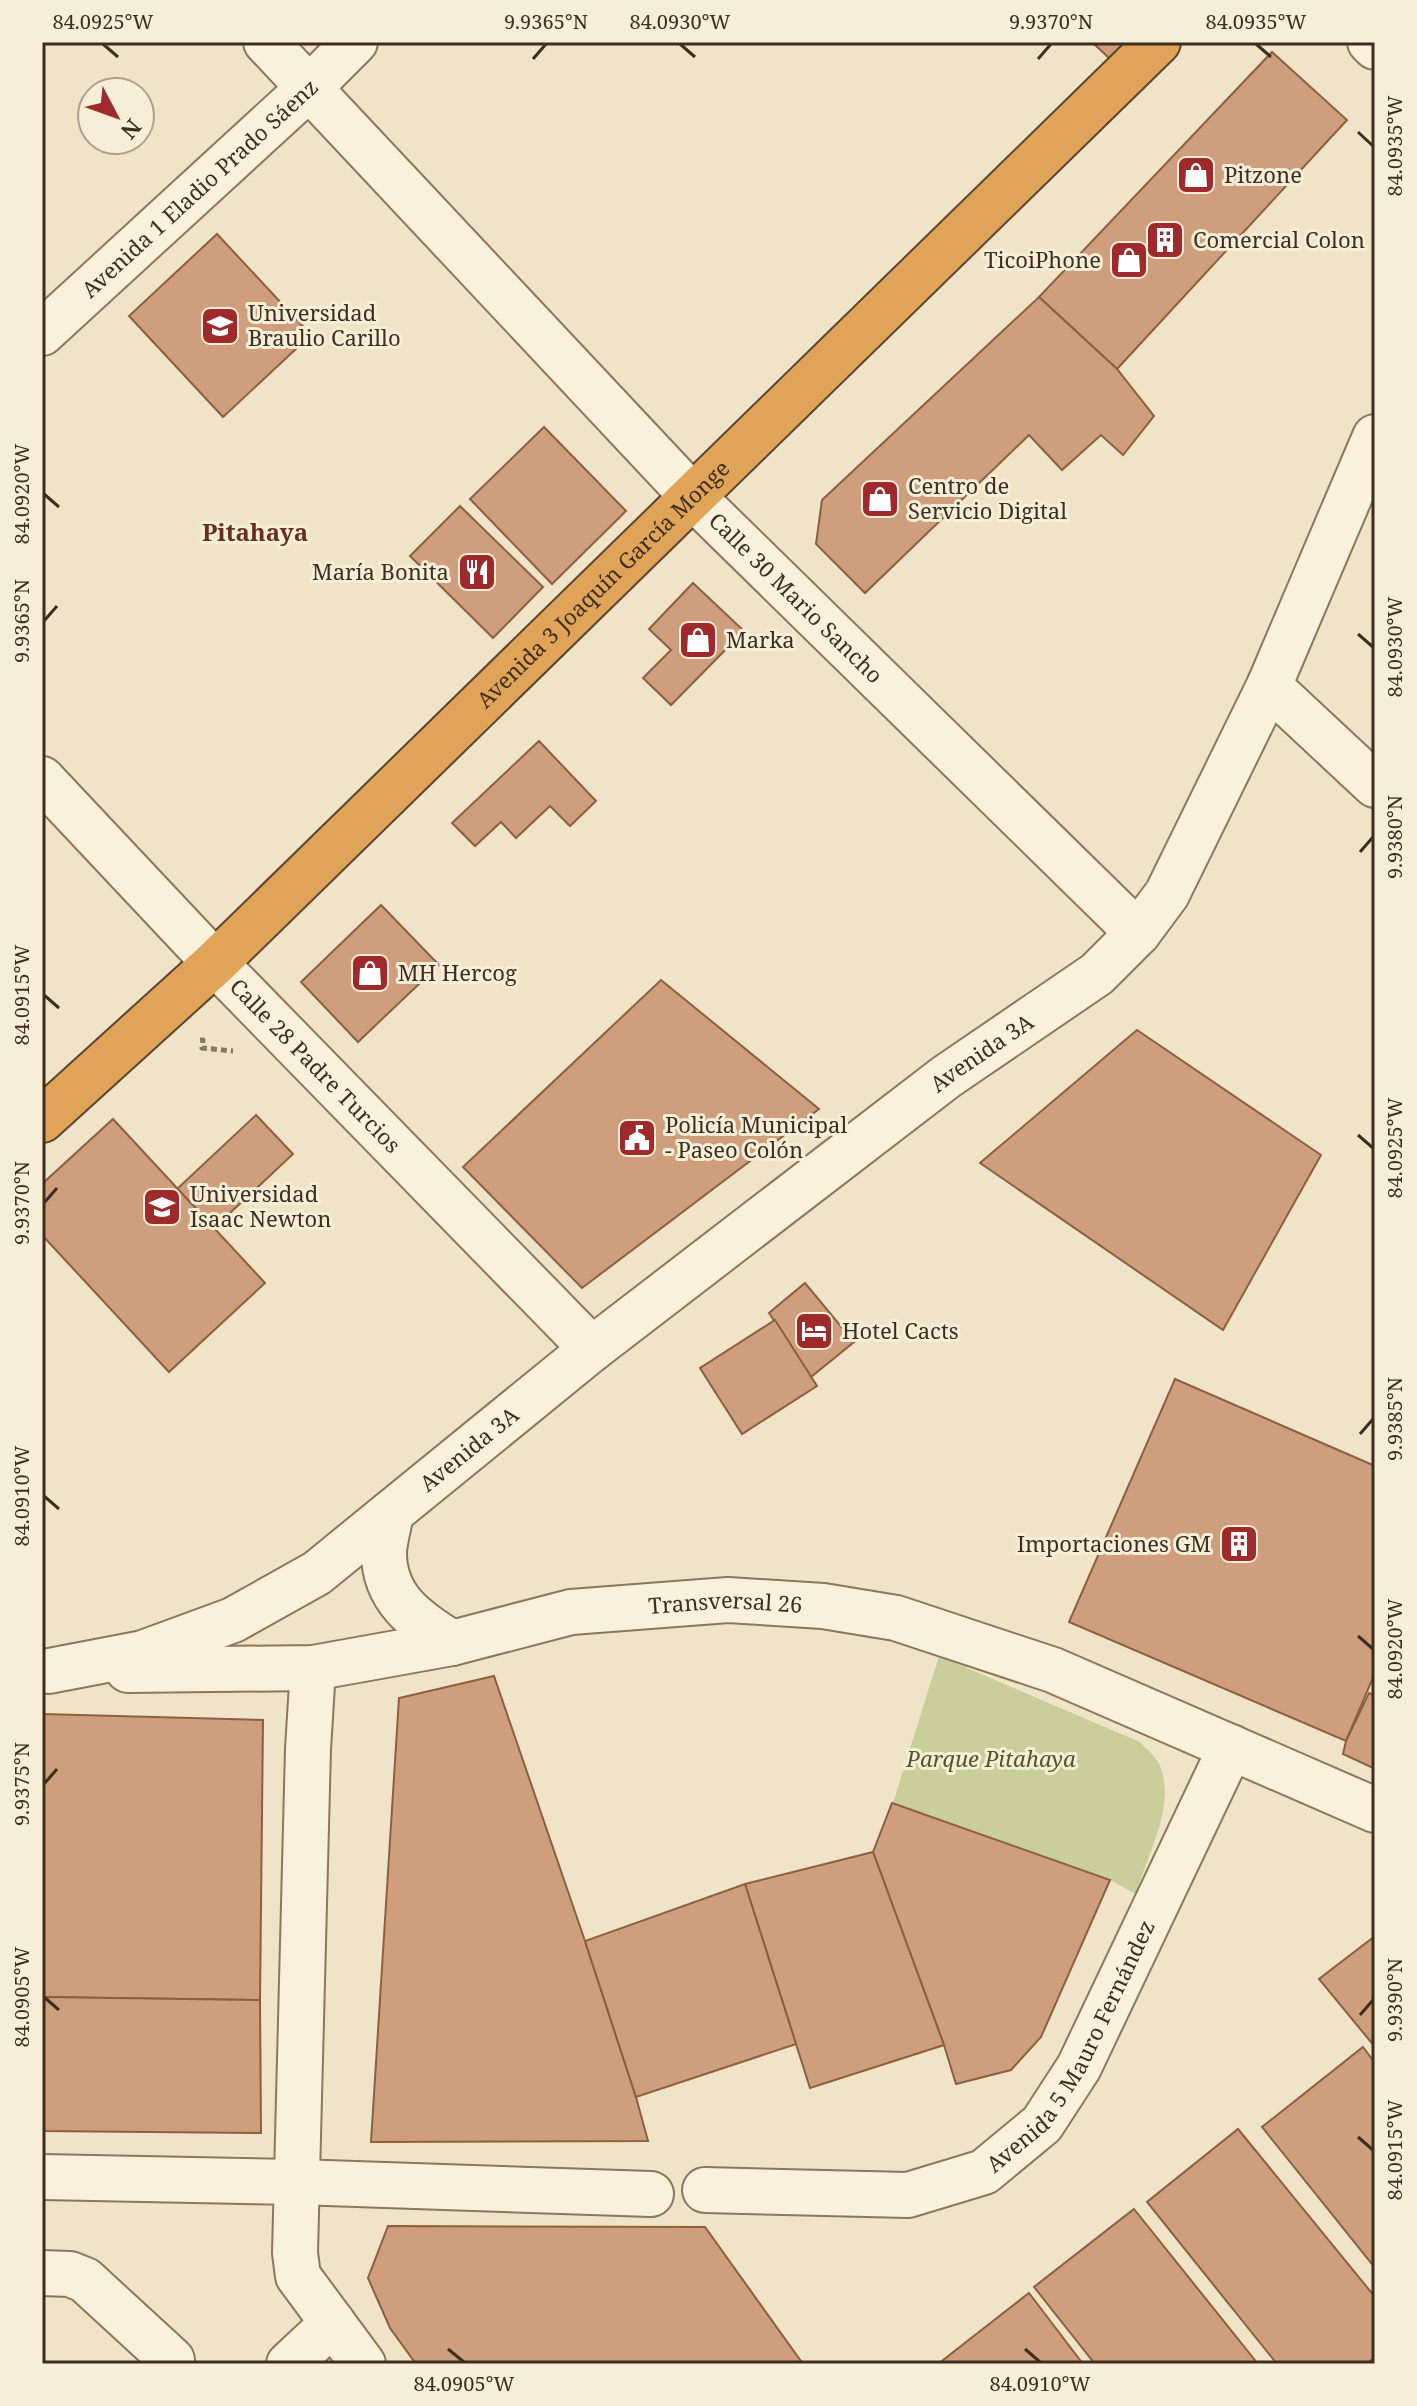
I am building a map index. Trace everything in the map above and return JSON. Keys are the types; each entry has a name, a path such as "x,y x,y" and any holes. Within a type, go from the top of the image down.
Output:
{"highway":[{"name":"Avenida 3 Joaquín García Monge","path":"42,1120 215,963 1158,42"}],"street":[{"name":"Calle 30 Mario Sancho","path":"266,42 692,496 1138,933"},
{"name":"Avenida 1 Eladio Prado Sáenz","path":"42,333 355,42"},
{"path":"1370,42 1375,47"},
{"name":"Avenida 3A","path":"46,1671 143,1653 233,1620 317,1573 592,1349 946,1077 1097,974 1138,933 1167,894 1269,686 1375,437"},
{"path":"1269,686 1375,785"},
{"name":"Calle 28 Padre Turcios","path":"42,779 215,963 592,1349"},
{"path":"391,1513 384,1552 392,1591 416,1621 452,1643"},
{"name":"Transversal 26","path":"46,1671 313,1668 452,1643 571,1612 728,1600 823,1606 896,1618 1053,1670 1375,1810"},
{"path":"313,1668 308,1749 295,2253 298,2276 363,2364"},
{"name":"Avenida 5 Mauro Fernández","path":"705,2190 908,2195 984,2172 1042,2124 1079,2067 1231,1747"},
{"path":"42,2177 651,2194"},
{"path":"42,2273 70,2274 85,2280 172,2360"},
{"path":"289,2364 333,2323"}],"path":[{"path":"202,1048 233,1051"}],"green space":[{"name":"Parque Pitahaya","path":"939,1656 1140,1742 1154,1756 1160,1766 1165,1798 1158,1831 1136,1894 1110,1880 893,1803"}],"building":[{"path":"1092,42 1125,42 1109,58"},
{"name":"Comercial Colon","path":"1272,52 1347,120 1117,369 1039,297"},
{"name":"Universidad Braulio Carillo","path":"217,234 311,335 223,417 129,316"},
{"path":"1039,297 1117,369 1154,416 1123,455 1101,435 1062,470 1029,435 865,593 816,544 822,500"},
{"path":"544,427 626,511 552,584 470,499"},
{"name":"María Bonita","path":"460,506 543,587 493,638 410,556"},
{"name":"Marka","path":"693,583 744,631 671,705 643,678 671,650 649,629"},
{"path":"539,741 596,801 570,826 550,806 516,838 501,822 475,846 452,823"},
{"name":"MH Hercog","path":"381,905 439,965 358,1042 301,982"},
{"name":"Policía Municipal - Paseo Colón","path":"661,980 819,1109 582,1288 463,1167"},
{"path":"1137,1030 1321,1155 1223,1330 980,1163"},
{"path":"256,1115 293,1154 214,1228 177,1189"},
{"path":"113,1119 265,1283 169,1372 42,1235 42,1184"},
{"name":"Hotel Cacts","path":"805,1283 854,1342 811,1377 769,1313"},
{"path":"775,1320 817,1386 742,1434 700,1368"},
{"name":"Importaciones GM","path":"1175,1379 1375,1466 1375,1673 1346,1741 1069,1622"},
{"path":"494,1676 585,1941 648,2141 371,2142 399,1698"},
{"path":"1369,1693 1375,1696 1375,1769 1343,1754"},
{"path":"42,1714 263,1720 260,2000 42,1997"},
{"path":"892,1803 1110,1880 1041,2037 1011,2070 956,2084 873,1852"},
{"path":"873,1852 944,2045 810,2088 745,1884"},
{"path":"745,1884 796,2044 636,2097 585,1941"},
{"path":"1375,1936 1375,2047 1319,1979"},
{"path":"42,1997 260,2000 261,2133 42,2131"},
{"path":"1363,2047 1375,2063 1375,2268 1262,2127"},
{"path":"1238,2129 1375,2297 1375,2357 1366,2364 1277,2364 1147,2202"},
{"path":"1134,2209 1258,2364 1095,2364 1034,2287"},
{"path":"388,2226 705,2227 803,2364 416,2364 390,2328 368,2278"},
{"path":"1029,2293 1083,2364 938,2364"}],"place":[{"name":"Pitzone","path":"1196,175"},
{"name":"Comercial Colon","path":"1165,240"},
{"name":"TicoiPhone","path":"1129,260"},
{"name":"Universidad Braulio Carillo","path":"220,326"},
{"name":"Centro de Servicio Digital","path":"880,499"},
{"name":"María Bonita","path":"477,572"},
{"name":"Marka","path":"698,640"},
{"name":"MH Hercog","path":"370,973"},
{"name":"Policía Municipal - Paseo Colón","path":"637,1138"},
{"name":"Universidad Isaac Newton","path":"162,1207"},
{"name":"Hotel Cacts","path":"814,1331"},
{"name":"Importaciones GM","path":"1239,1544"}],"district":[{"name":"Pitahaya","path":"255,533"}]}
